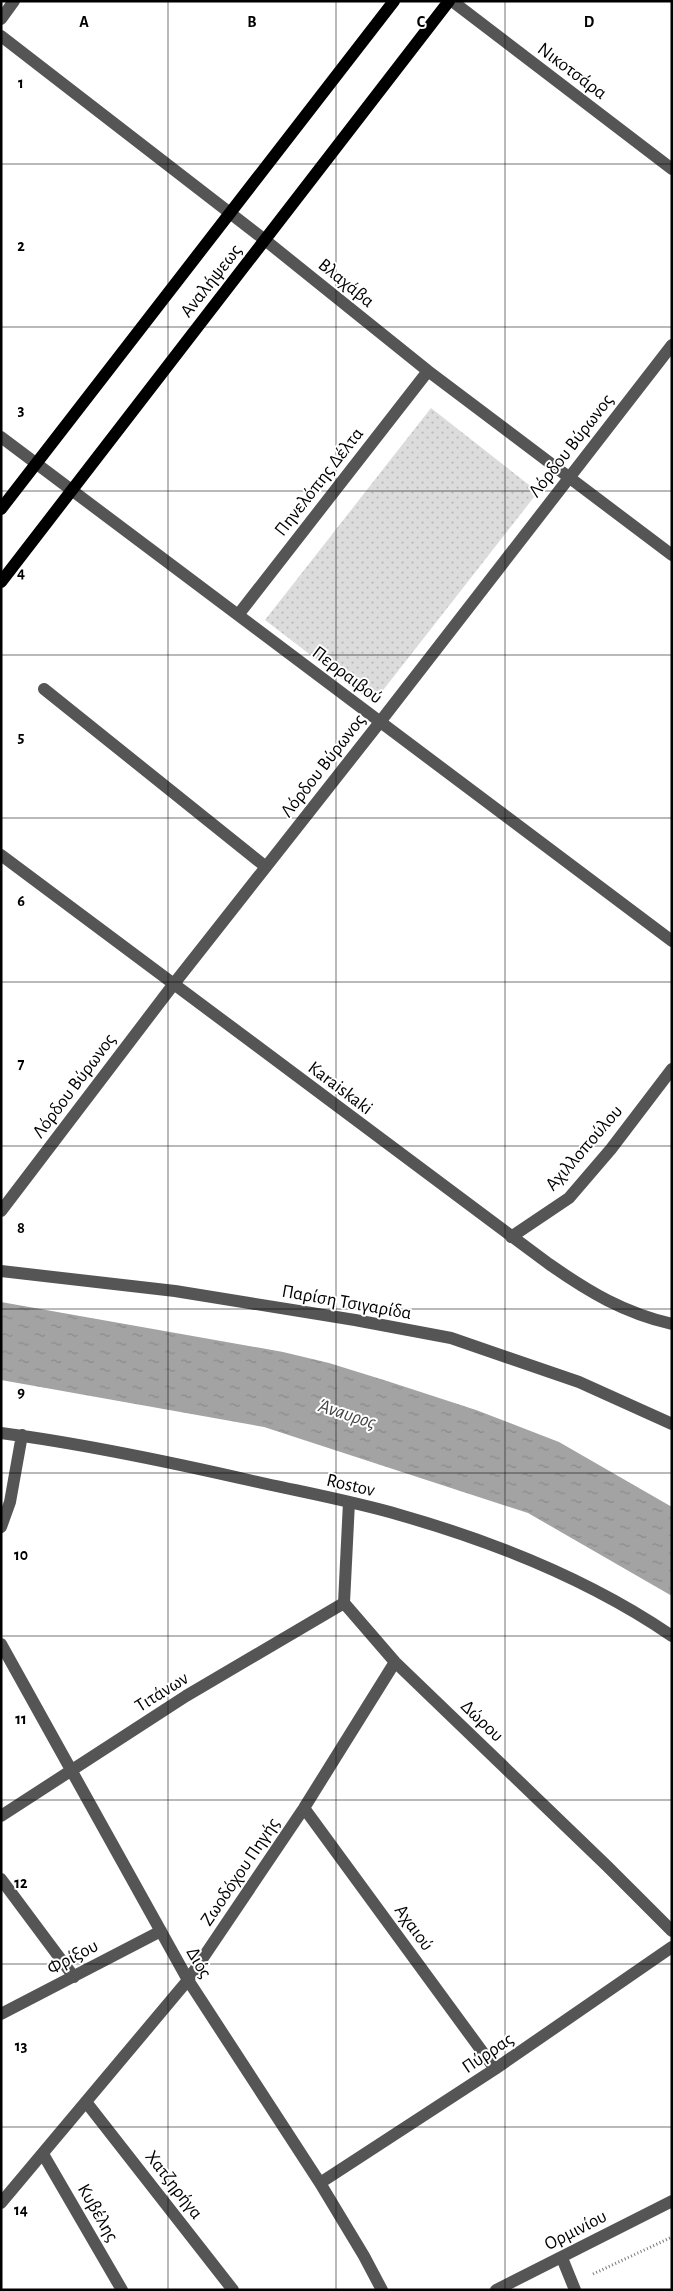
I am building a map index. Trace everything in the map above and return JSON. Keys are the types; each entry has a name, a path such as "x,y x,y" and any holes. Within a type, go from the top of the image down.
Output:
{"main road":[{"name":"Αναλήψεως","path":"1,509 394,1"},
{"name":"Αναλήψεως","path":"1,582 451,1"}],"street":[{"path":"1,19 14,1"},
{"name":"Νικοτσάρα","path":"451,1 672,170"},
{"name":"Βλαχάβα","path":"1,36 265,240 428,371 672,555"},
{"name":"Λόρδου Βύρωνος","path":"2,1210 173,985 380,722 672,345"},
{"name":"Πηνελόπης Δέλτα","path":"238,615 428,371"},
{"name":"Περραιβού","path":"1,437 672,941"},
{"path":"44,689 266,867"},
{"name":"Karaiskaki","path":"1,855 510,1237 594,1295 637,1315 672,1324"},
{"name":"Αχιλλοπούλου","path":"510,1237 569,1198 672,1069"},
{"name":"Παρίση Τσιγαρίδα","path":"1,1271 175,1291 355,1320 451,1338 579,1382 672,1424"},
{"name":"Rostov","path":"1,1433 128,1453 349,1502 435,1526 501,1549 578,1581 644,1617 672,1636"},
{"path":"1,1527 10,1502 22,1435"},
{"path":"344,1603 349,1502"},
{"name":"Δώρου","path":"344,1603 394,1662 607,1866 672,1931"},
{"name":"Τιτάνων","path":"1,1816 250,1657 344,1603"},
{"name":"Διός","path":"1,1644 188,1980 320,2183 382,2290"},
{"name":"Ζωοδόχου Πηγής","path":"1,2203 188,1980 304,1808 394,1662"},
{"name":"Αχαιού","path":"304,1808 495,2069"},
{"path":"1,1878 74,1977"},
{"name":"Φρίξου","path":"1,2014 161,1931"},
{"name":"Πύρρας","path":"320,2183 495,2069 672,1948"},
{"name":"Χατζηρήγα","path":"86,2102 234,2290"},
{"name":"Κυβέλης","path":"43,2154 122,2290"},
{"name":"Ορμινίου","path":"496,2290 562,2258 670,2200"},
{"path":"562,2258 573,2286"}],"path":[{"path":"573,2286 672,2237"}],"shaded area":[{"path":"431,408 538,492 373,703 265,620"}],"water":[{"name":"Άναυρος","path":"1,1302 283,1352 329,1363 476,1410 559,1442 672,1507 672,1596 528,1513 264,1427 1,1380"}]}
